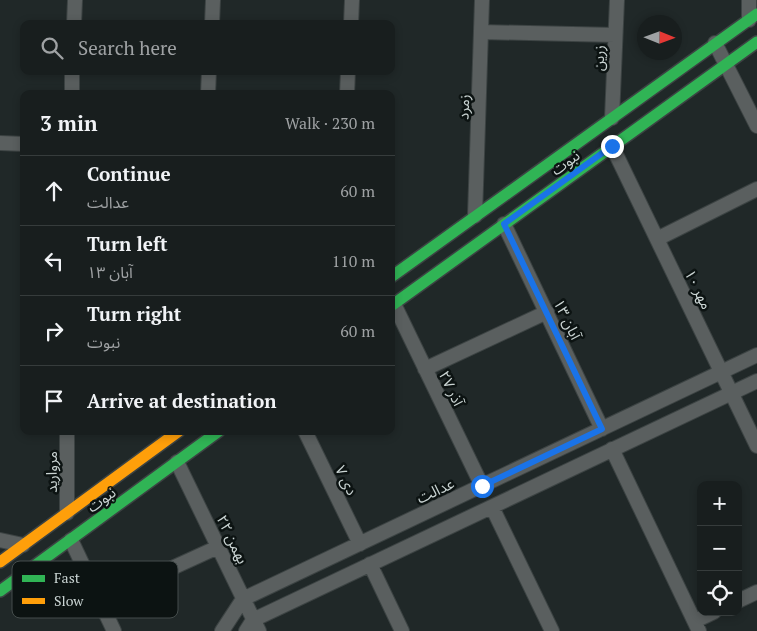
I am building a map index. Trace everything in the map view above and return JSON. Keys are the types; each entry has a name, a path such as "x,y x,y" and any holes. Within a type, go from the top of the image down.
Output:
{"street":[{"path":"74,20 75,0"},
{"path":"212,20 213,0"},
{"path":"350,20 352,0"},
{"name":"زمرد","path":"475,216 482,0"},
{"name":"زرین","path":"612,118 617,0"},
{"path":"749,0 753,17"},
{"name":"نبوت","path":"395,274 753,17"},
{"path":"481,32 615,36"},
{"name":"نبوت","path":"395,303 757,42"},
{"path":"716,43 757,126"},
{"path":"72,75 72,90"},
{"path":"208,90 209,75"},
{"path":"347,90 348,75"},
{"path":"0,143 20,144"},
{"name":"۱۰ مهر","path":"612,146 757,446"},
{"path":"657,239 757,189"},
{"name":"۱۳ آبان","path":"504,224 602,429"},
{"name":"۲۷ آذر","path":"395,311 482,486"},
{"path":"425,370 547,312"},
{"name":"عدالت","path":"243,599 757,355"},
{"path":"253,627 370,564 757,380"},
{"name":"مروارید","path":"67,513 68,435"},
{"name":"نبوت","path":"0,562 174,435"},
{"name":"نبوت","path":"41,561 214,435"},
{"name":"۷ دی","path":"307,435 360,544"},
{"path":"612,449 697,626 709,616"},
{"name":"۲۲ بهمن","path":"177,462 243,599 253,627"},
{"path":"492,506 552,631"},
{"path":"0,540 23,545"},
{"path":"70,540 80,561"},
{"path":"178,565 218,547"},
{"path":"370,564 402,631"},
{"name":"نبوت","path":"0,591 12,582"},
{"path":"742,599 757,592"},
{"path":"222,631 243,599"},
{"path":"108,618 114,631"}],"traffic: fast":[{"path":"395,274 757,14"},
{"path":"395,303 757,42"},
{"path":"41,561 214,435"},
{"path":"0,591 12,582"}],"traffic: slow":[{"path":"0,562 174,435"}],"route":[{"path":"482,486 602,429 504,224 612,146"}]}
